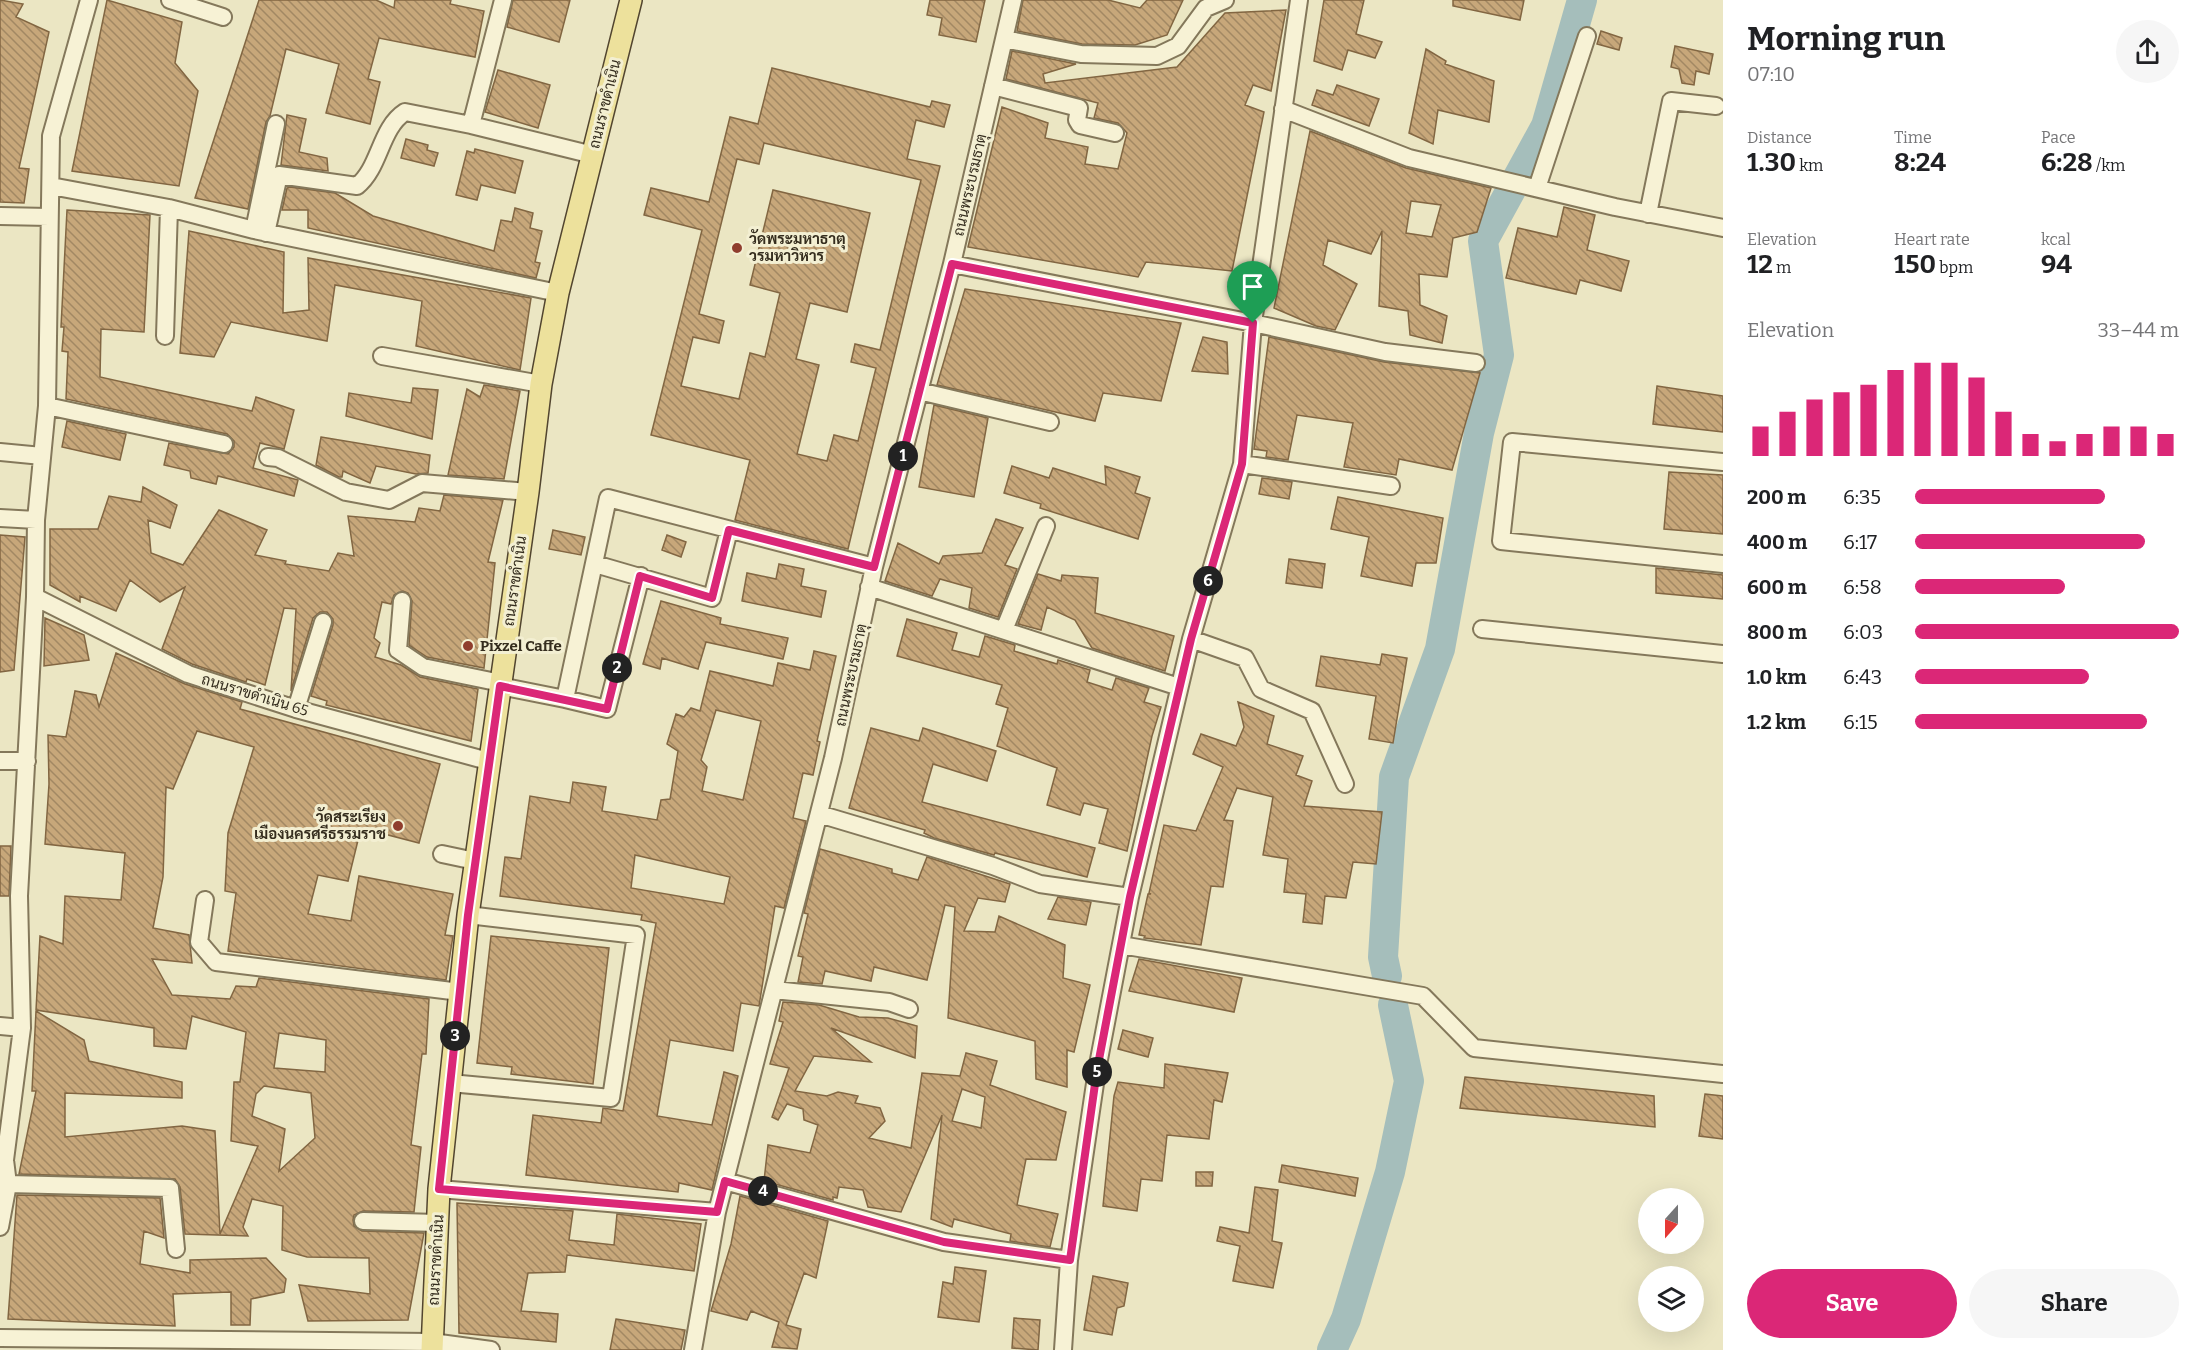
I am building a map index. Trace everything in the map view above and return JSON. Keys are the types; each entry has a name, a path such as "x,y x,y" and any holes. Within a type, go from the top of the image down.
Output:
{"main road":[{"name":"ถนนราขดำเนิน","path":"432,1346 439,1189 468,915 488,761 528,492 541,384 558,293 632,0"}],"street":[{"path":"0,1227 8,1184 2,1160 22,1028 20,896 35,597 36,520 47,406 51,136 89,0"},
{"path":"170,0 222,17"},
{"path":"471,125 502,0"},
{"name":"ถนนพระบรมธาตุ","path":"693,1350 717,1212 819,814 869,587 952,264 1013,0"},
{"path":"1004,39 1081,54 1157,56 1178,46 1206,8 1225,0"},
{"path":"1063,1350 1070,1260 1097,1070 1130,897 1191,639 1242,464 1253,323 1299,0"},
{"path":"1533,187 1587,36"},
{"path":"993,86 1079,108 1077,120 1080,125 1115,133"},
{"path":"1648,214 1671,101 1716,106"},
{"path":"1283,109 1410,158 1648,214 1723,228"},
{"path":"260,232 279,175 357,186 366,179 385,139 399,116 405,112 471,125 593,155"},
{"path":"260,232 276,124"},
{"path":"51,186 169,208 260,232 558,293"},
{"path":"165,336 169,208"},
{"path":"0,216 48,217"},
{"path":"952,264 1253,323 1385,352 1476,363"},
{"path":"382,356 541,384"},
{"path":"920,391 1050,422"},
{"path":"47,406 224,444"},
{"path":"1723,462 1512,442 1501,541 1723,564"},
{"path":"0,452 42,456"},
{"path":"268,457 278,458 346,492 389,500 422,483 528,492"},
{"path":"1242,464 1391,486"},
{"path":"565,699 609,498 874,567"},
{"path":"0,518 36,520"},
{"path":"1004,630 1046,526"},
{"path":"595,564 712,598 729,530"},
{"path":"402,601 398,650 423,667 607,709 640,576"},
{"path":"869,587 1179,687"},
{"name":"ถนนราขดำเนิน 65","path":"35,597 188,674 296,709 488,761"},
{"path":"296,709 322,622"},
{"path":"1482,629 1723,654"},
{"path":"1191,639 1245,658 1262,689 1312,711 1345,784"},
{"path":"0,761 27,761"},
{"path":"819,814 993,866 1040,884 1130,897"},
{"path":"442,854 475,861"},
{"path":"205,900 199,942 216,962 460,992"},
{"path":"450,1083 611,1098 636,935 468,915"},
{"path":"1121,945 1423,996 1474,1048 1723,1074"},
{"path":"774,990 889,1002 909,1009"},
{"path":"0,1026 22,1028"},
{"path":"725,1181 944,1242 1070,1260"},
{"path":"8,1184 170,1188 177,1249"},
{"path":"439,1189 717,1212"},
{"path":"363,1221 438,1223"},
{"path":"0,1338 164,1345 432,1346 491,1350"}],"building":[{"path":"0,0 23,4 16,17 49,32 19,168 29,169 24,203 0,202"},
{"path":"107,0 182,22 175,63 198,91 179,186 72,171"},
{"path":"259,0 376,0 394,8 395,0 451,0 450,4 484,11 475,57 379,38 368,79 380,82 370,124 326,113 339,64 286,49 270,116 266,122 248,209 195,198"},
{"path":"513,0 570,0 559,42 507,27"},
{"path":"930,0 985,0 976,42 939,35 942,18 927,15"},
{"path":"1023,0 1108,0 1140,8 1147,0 1183,0 1167,35 1135,45 1082,44 1017,31"},
{"path":"1324,0 1364,0 1356,34 1382,42 1375,58 1348,50 1342,70 1314,61"},
{"path":"1453,0 1524,0 1520,20 1453,6"},
{"path":"1286,10 1271,91 1253,85 1245,105 1264,112 1232,271 1146,262 1138,277 968,247 1002,107 1048,123 1045,138 1088,147 1085,164 1118,169 1127,133 1118,123 1094,118 1098,103 1006,79 1012,51 1076,64 1043,74 1045,83 1177,67 1225,13"},
{"path":"1601,31 1622,38 1619,50 1597,44"},
{"path":"1675,46 1713,54 1709,74 1696,71 1694,85 1682,83 1679,69 1671,67"},
{"path":"1426,49 1446,61 1445,64 1494,81 1489,122 1438,110 1433,144 1409,133"},
{"path":"772,68 930,107 932,101 950,105 944,127 916,120 907,159 940,166 848,549 735,520 750,460 651,435 702,230 644,215 651,188 709,202 730,117 758,124","holes":["764,143 921,180 880,350 855,344 851,362 876,368 858,441 834,435 827,461 797,454 819,365 796,359 810,303 847,312 870,213 773,190 750,285 780,293 765,357 750,353 739,399 681,386 693,337 719,343 724,321 699,314 737,159 759,164"]},
{"path":"498,70 550,85 538,128 485,112"},
{"path":"1337,85 1379,99 1369,126 1312,105 1317,90 1333,95"},
{"path":"287,115 306,119 299,152 327,158 328,171 281,165"},
{"path":"1310,131 1406,168 1491,188 1477,232 1453,238 1447,277 1419,274 1420,305 1447,316 1442,343 1410,335 1408,311 1379,306 1382,231 1371,254 1328,240 1323,265 1357,284 1335,330 1316,326 1274,308","holes":["1411,201 1441,205 1432,237 1406,233"]},
{"path":"406,139 428,145 427,150 438,153 434,166 401,158"},
{"path":"475,149 523,161 515,193 481,185 477,200 456,195 467,151 474,153"},
{"path":"287,188 335,193 373,216 494,251 501,220 512,222 515,208 533,213 530,228 542,231 535,262 540,263 536,278 308,228 308,210 282,210"},
{"path":"1564,207 1595,215 1587,250 1629,261 1621,291 1580,280 1576,294 1506,278 1518,228 1557,237"},
{"path":"67,210 150,215 144,332 101,329 100,377 252,411 256,397 294,410 284,449 260,443 253,468 298,480 294,496 218,476 216,484 191,478 190,471 164,465 169,443 228,454 234,447 234,441 227,434 66,399 68,352 62,351 64,327 61,327"},
{"path":"189,231 284,252 283,313 309,310 308,258 531,298 520,370 416,346 422,301 335,285 327,341 231,322 214,357 180,353"},
{"path":"965,289 1181,323 1161,401 1103,393 1095,421 937,385"},
{"path":"1203,337 1227,342 1228,374 1192,371"},
{"path":"1269,337 1384,362 1480,373 1452,470 1399,459 1396,475 1344,467 1353,423 1297,415 1288,460 1266,457 1267,451 1254,449"},
{"path":"484,385 520,391 504,479 448,475 467,389 480,397"},
{"path":"1657,386 1723,396 1723,432 1653,424"},
{"path":"413,388 438,390 432,439 346,416 349,393 411,403"},
{"path":"934,405 988,418 974,497 919,487"},
{"path":"67,421 126,434 120,460 62,447"},
{"path":"321,437 430,455 428,473 416,474 376,466 370,483 343,471 342,477 339,477 316,465"},
{"path":"1012,466 1049,478 1053,468 1106,485 1105,466 1140,477 1135,493 1150,498 1138,539 1040,508 1041,504 1004,493"},
{"path":"1669,472 1723,475 1723,534 1664,529"},
{"path":"1262,478 1292,482 1289,499 1259,494"},
{"path":"143,487 177,505 170,528 148,520 151,553 183,565 219,510 267,530 255,555 286,561 285,564 329,571 338,553 354,556 348,516 415,522 419,508 440,511 444,495 503,500 488,562 495,563 484,668 427,657 409,645 412,601 408,593 403,591 394,595 391,604 382,602 374,638 380,643 375,657 401,665 420,677 478,689 471,741 326,705 327,701 311,696 333,625 333,619 327,612 320,612 313,618 291,691 296,609 284,608 265,685 247,679 246,682 192,664 162,649 185,587 160,602 130,580 116,611 80,596 80,602 50,585 50,529 98,529 109,496 141,502"},
{"path":"1338,497 1443,518 1436,563 1416,563 1412,586 1361,576 1369,537 1331,529"},
{"path":"996,519 1023,528 1005,565 1017,569 998,617 969,608 972,588 940,579 932,596 885,581 898,543 939,564 943,556 982,553"},
{"path":"553,530 585,537 581,555 549,549"},
{"path":"0,535 25,537 14,670 0,672"},
{"path":"667,535 686,542 681,557 662,550"},
{"path":"1289,559 1325,564 1322,588 1286,583"},
{"path":"779,564 804,569 801,586 826,591 821,617 742,601 747,573 776,579"},
{"path":"1656,568 1723,575 1723,599 1656,593"},
{"path":"1038,574 1061,581 1062,575 1098,578 1095,613 1174,636 1165,671 1092,648 1075,620 1047,607 1041,630 1018,624"},
{"path":"661,601 721,618 720,624 788,638 783,659 706,642 698,669 662,658 660,669 643,664"},
{"path":"45,618 84,635 89,660 44,666"},
{"path":"907,619 957,633 952,650 979,657 985,636 1015,645 1014,651 1057,664 1058,660 1090,670 1087,682 1112,690 1116,678 1149,688 1144,702 1161,707 1152,736 1127,851 1099,843 1108,809 1084,803 1080,815 1047,805 1057,768 997,746 1008,708 996,704 1002,685 897,656"},
{"path":"814,651 836,656 817,741 820,742 813,775 803,773 793,818 806,821 784,908 775,906 759,1006 741,1003 733,1051 670,1040 657,1116 712,1125 724,1072 738,1076 712,1190 679,1183 678,1192 526,1175 533,1115 601,1123 603,1108 623,1111 656,923 641,920 642,915 500,896 505,857 521,859 530,796 570,803 573,782 606,787 602,811 657,820 661,800 670,799 678,751 667,744 676,714 684,717 691,708 700,711 710,671 773,686 778,663 810,670","holes":["716,710 761,721 743,800 702,791 707,767 701,760","635,855 730,877 724,904 631,888"]},
{"path":"116,653 185,684 242,702 240,709 440,764 419,843 361,828 348,881 318,875 308,914 351,921 359,876 453,894 445,935 453,936 446,980 228,951 236,893 225,891 228,833 254,747 197,731 173,789 166,787 163,877 153,928 189,935 192,963 152,959 172,995 230,999 236,986 256,987 259,978 429,999 426,1054 422,1054 411,1145 421,1147 414,1212 363,1211 354,1215 353,1220 354,1226 362,1231 424,1233 408,1320 308,1321 299,1285 370,1294 369,1258 307,1257 282,1250 283,1206 252,1199 243,1227 248,1236 185,1234 180,1187 175,1179 19,1174 36,1091 32,1091 36,1011 84,1040 89,1061 182,1082 182,1098 65,1093 65,1137 182,1126 215,1131 220,1234 258,1146 231,1141 234,1082 240,1082 246,1032 192,1016 186,1049 154,1046 154,1028 36,1010 40,936 63,944 65,896 121,900 125,853 45,844 49,784 48,735 66,737 75,691 96,695 99,707","holes":["279,1033 326,1040 325,1072 274,1068","264,1086 311,1093 315,1138 279,1171 285,1129 252,1116 256,1094"]},
{"path":"1382,654 1407,658 1393,743 1369,739 1376,696 1316,686 1321,656 1380,665"},
{"path":"1238,702 1274,716 1267,744 1303,756 1296,775 1312,781 1304,806 1382,812 1376,864 1353,862 1346,898 1325,896 1322,924 1303,922 1306,894 1284,892 1288,859 1263,855 1273,797 1237,788 1224,820 1233,821 1223,887 1211,886 1201,945 1144,938 1145,936 1139,935 1148,894 1151,894 1149,893 1164,825 1196,831 1223,767 1193,754 1201,734 1236,746 1244,727"},
{"path":"871,728 919,741 923,728 996,751 987,781 933,764 922,802 1095,848 1087,877 934,838 924,833 925,830 849,808"},
{"path":"0,846 11,846 9,896 0,896"},
{"path":"820,849 892,869 892,873 918,880 927,857 1010,884 1005,902 978,898 964,931 995,932 999,916 1065,945 1063,978 1090,985 1074,1052 1067,1050 1067,1087 1036,1079 1035,1041 948,1018 955,907 945,905 927,980 874,967 871,981 825,971 822,984 798,982 803,957 798,956 808,914 804,913"},
{"path":"1058,897 1091,902 1086,925 1048,919"},
{"path":"491,936 609,948 593,1084 511,1074 512,1067 477,1063"},
{"path":"1139,959 1242,978 1234,1012 1129,991"},
{"path":"783,1002 819,1005 859,1017 888,1018 917,1026 915,1058 831,1028 871,1062 814,1056 795,1091 827,1096 838,1092 858,1096 855,1103 880,1108 885,1121 869,1138 911,1148 922,1073 960,1076 966,1053 997,1061 990,1085 1066,1112 1056,1160 1026,1159 1017,1205 1058,1214 1050,1247 1010,1241 1011,1234 954,1219 952,1227 931,1219 942,1115 901,1212 868,1207 863,1190 839,1187 837,1198 833,1197 833,1200 764,1181 768,1145 810,1153 818,1125 804,1120 803,1109 787,1104 778,1120 772,1117 789,1068 770,1064 783,1022 779,1021","holes":["962,1089 985,1097 981,1128 952,1121"]},
{"path":"1123,1030 1153,1038 1148,1057 1118,1049"},
{"path":"1165,1064 1228,1073 1222,1102 1214,1100 1209,1139 1167,1135 1162,1181 1141,1179 1137,1211 1103,1206 1114,1096 1118,1082 1164,1088"},
{"path":"1465,1077 1654,1096 1655,1127 1460,1108"},
{"path":"1705,1094 1723,1096 1723,1139 1699,1136"},
{"path":"1282,1165 1358,1178 1355,1196 1279,1182"},
{"path":"1196,1172 1213,1172 1212,1186 1196,1186"},
{"path":"1255,1187 1278,1190 1272,1241 1282,1243 1273,1288 1233,1281 1240,1246 1217,1241 1220,1227 1249,1233"},
{"path":"17,1195 160,1198 164,1238 144,1231 140,1264 190,1273 190,1260 266,1258 286,1279 284,1292 251,1299 250,1325 231,1325 231,1292 173,1294 175,1326 8,1319"},
{"path":"740,1196 828,1221 816,1278 804,1273 786,1325 801,1329 797,1349 772,1347 779,1322 751,1311 747,1320 711,1311 731,1244"},
{"path":"457,1203 573,1211 569,1240 614,1245 617,1214 701,1224 694,1271 567,1255 565,1272 528,1273 521,1311 558,1314 556,1342 459,1333"},
{"path":"955,1267 986,1271 979,1322 938,1317 943,1282 953,1284"},
{"path":"1093,1276 1128,1283 1124,1306 1117,1308 1112,1335 1084,1330"},
{"path":"1014,1318 1040,1320 1038,1350 1012,1348"},
{"path":"616,1319 685,1330 681,1350 610,1350"}],"waterway":[{"path":"1387,976 1383,957 1394,777 1440,649 1479,433 1499,355 1483,241 1546,126 1582,0"},
{"path":"1332,1350 1346,1319 1390,1172 1409,1081 1393,1005"}],"place":[{"name":"วัดพระมหาธาตุ วรมหาวิหาร","path":"737,248"},
{"name":"Pixzel Caffe","path":"468,646"},
{"name":"วัดสระเรียง เมืองนครศรีธรรมราช","path":"398,826"}],"route":[{"path":"952,264 1253,323 1242,464 1191,639 1130,897 1097,1070 1070,1260 944,1242 725,1181 717,1212 439,1189 468,915 500,686 607,709 640,576 712,598 729,530 874,567 952,264"}]}
